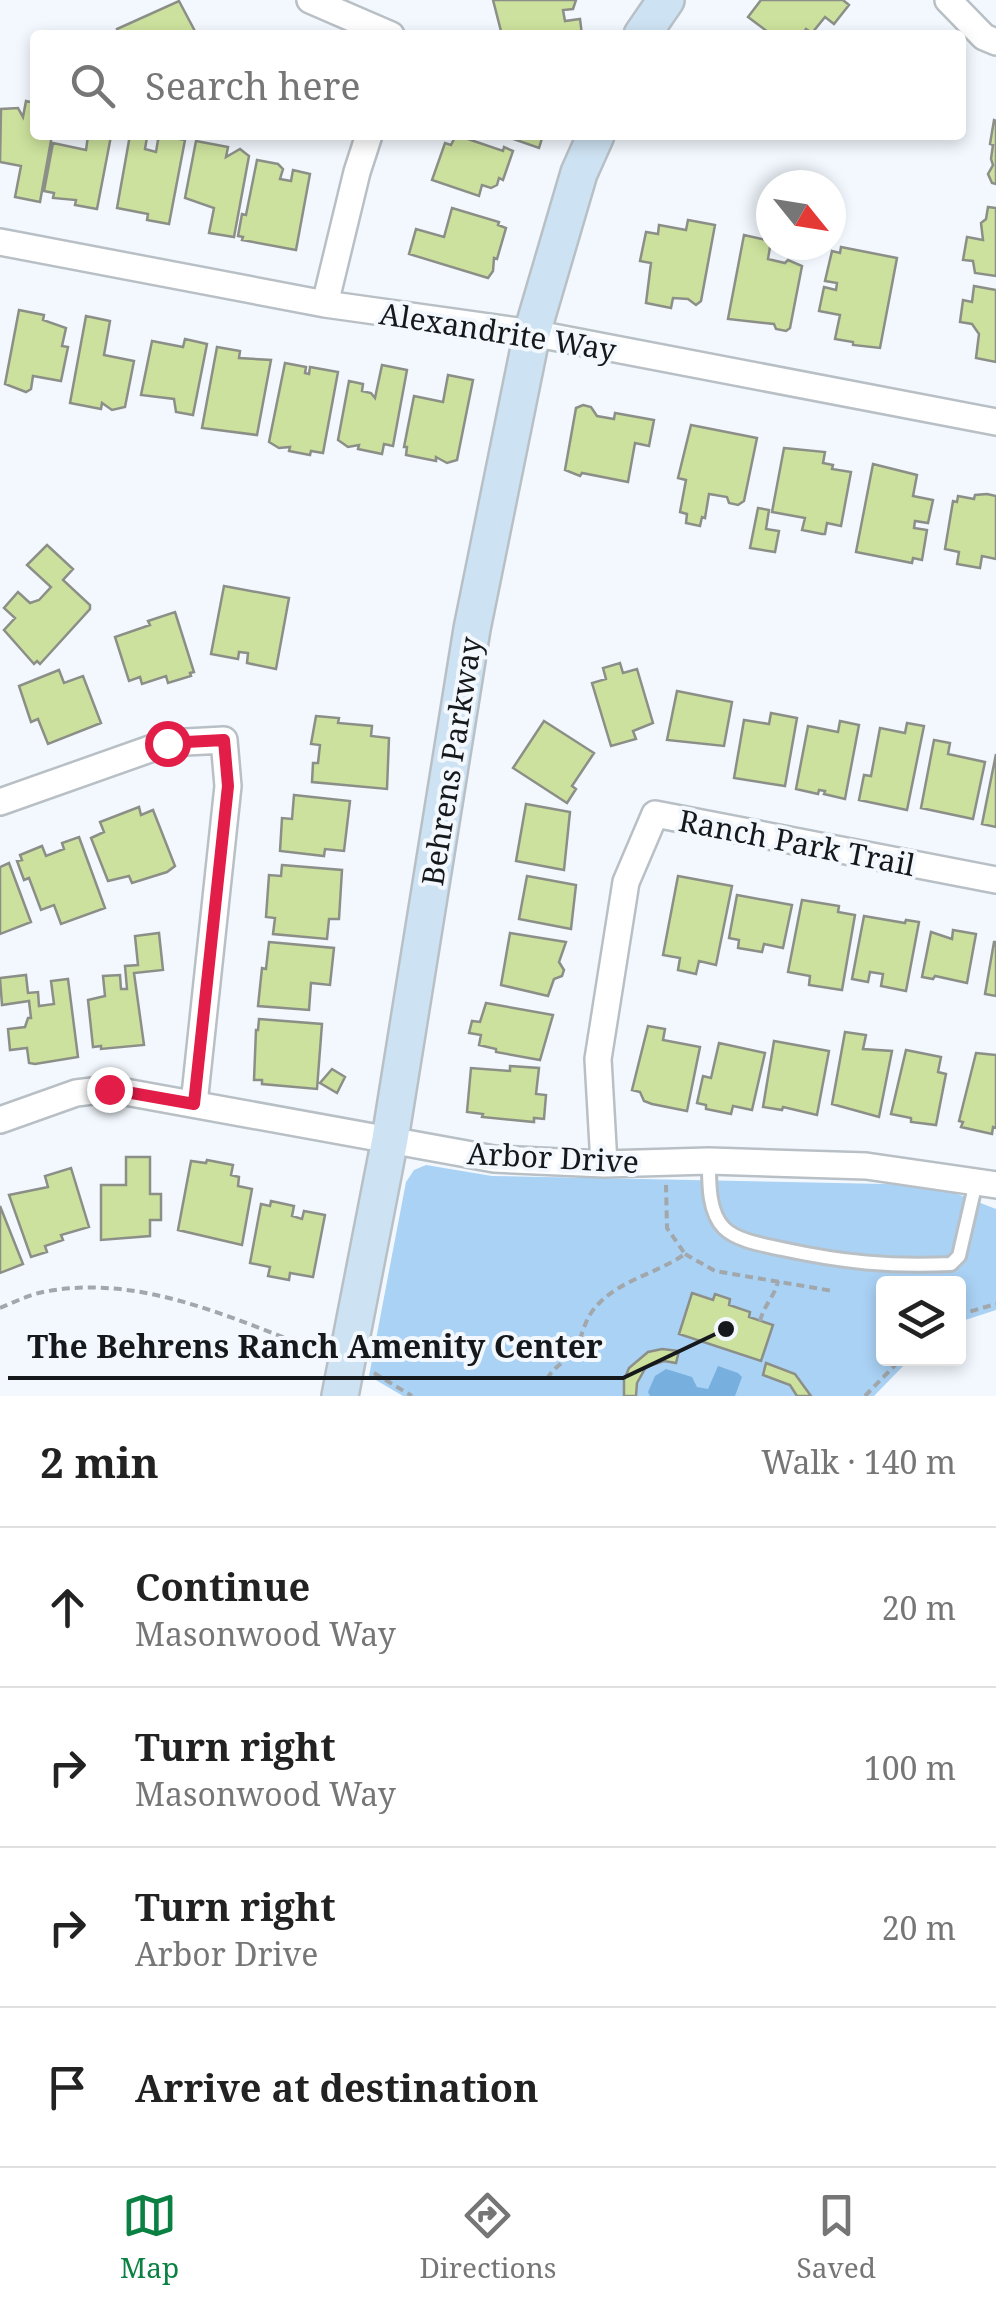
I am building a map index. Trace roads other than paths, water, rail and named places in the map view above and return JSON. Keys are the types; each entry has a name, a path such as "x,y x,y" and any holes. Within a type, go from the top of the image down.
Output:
{"street":[{"path":"310,0 379,30"},
{"path":"645,30 666,0"},
{"path":"948,0 984,37 996,42"},
{"path":"326,304 367,140"},
{"name":"Behrens Parkway","path":"336,1370 390,1139 472,629 532,333 579,173 594,140"},
{"name":"Alexandrite Way","path":"0,242 326,304 532,333 996,422"},
{"path":"0,802 167,743 224,740 228,786 194,1104"},
{"name":"Ranch Park Trail","path":"604,1164 598,1059 626,882 655,814 996,880"},
{"name":"Arbor Drive","path":"0,1120 76,1094 109,1089 494,1160 866,1166 986,1183"}],"lane":[{"path":"709,1161 714,1212 724,1228 754,1243 844,1263 951,1264 958,1256 986,1183"}],"place":[{"name":"The Behrens Ranch Amenity Center","path":"726,1329"}]}
